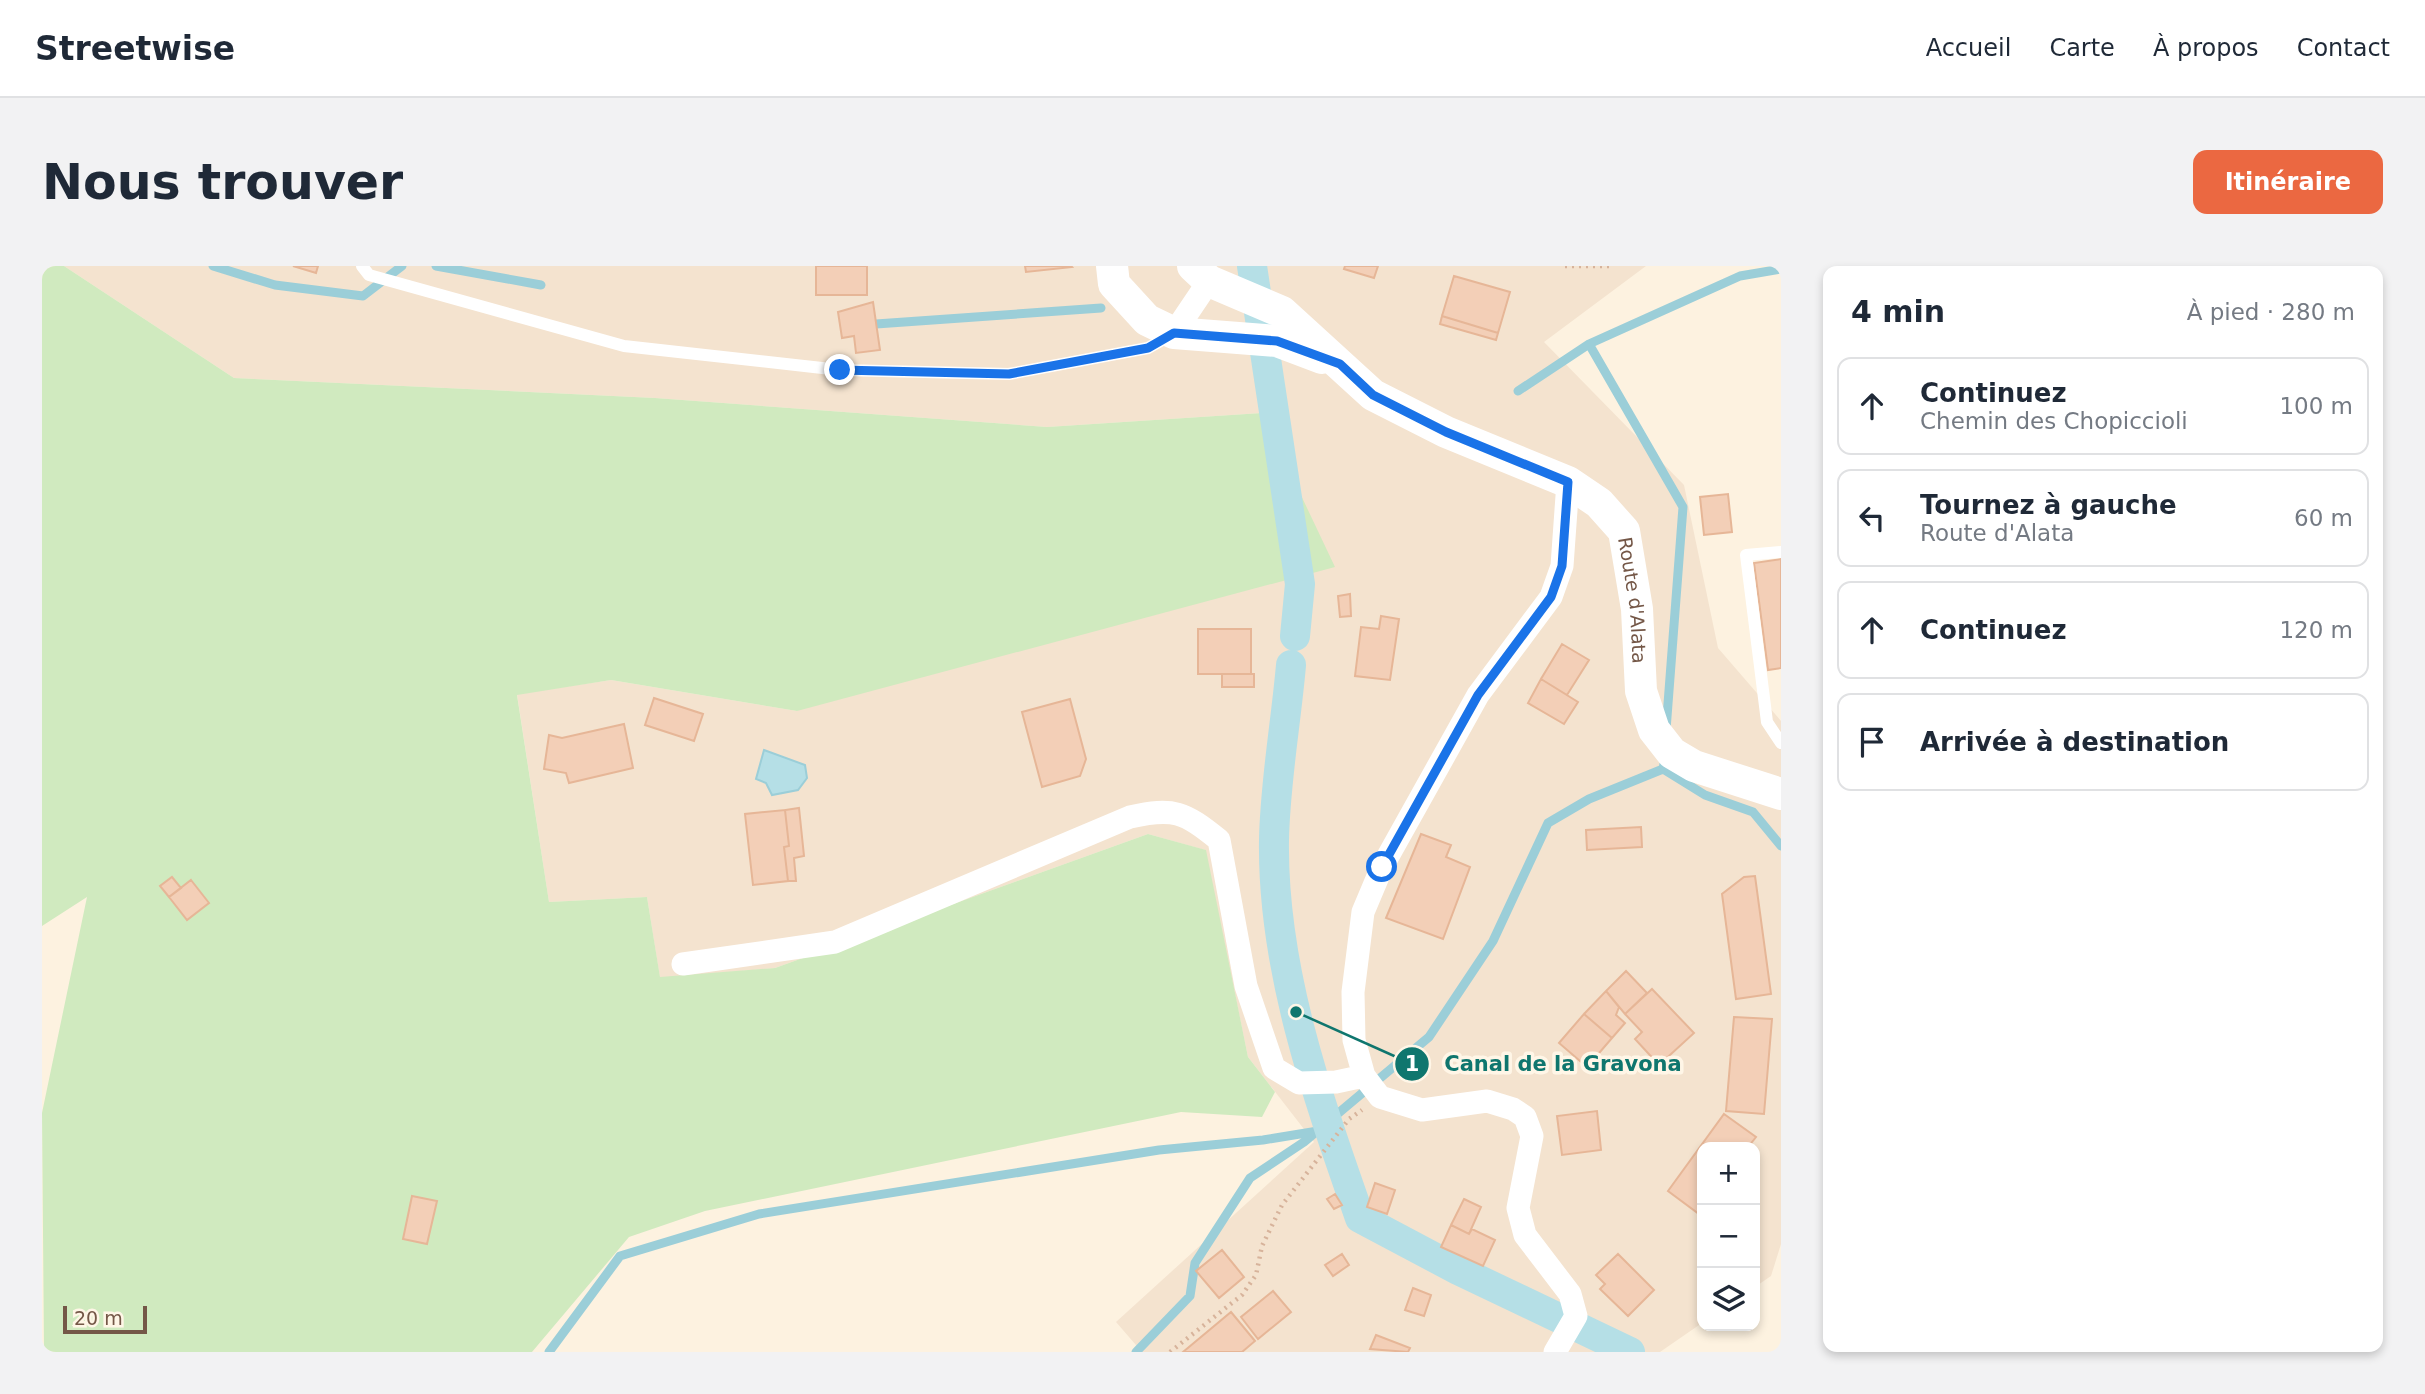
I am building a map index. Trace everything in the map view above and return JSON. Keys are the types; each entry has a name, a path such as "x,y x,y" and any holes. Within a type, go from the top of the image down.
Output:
{"street":[{"path":"1112,266 1114,284 1147,320 1174,333 1277,341 1340,364"},
{"path":"1174,333 1201,274"},
{"name":"Route d'Alata","path":"1201,274 1282,313 1373,395 1385,402 1446,432 1568,482 1599,503 1624,531 1637,609 1641,691 1654,730 1672,753 1693,766 1781,794"},
{"path":"1555,1352 1576,1316 1570,1294 1525,1235 1518,1208 1532,1136 1525,1117 1513,1109 1488,1101 1422,1110 1380,1097 1364,1076 1354,1040 1353,992 1363,912 1382,867 1478,695 1551,597 1562,566 1568,482"},
{"path":"683,964 835,942 1130,817 1163,809 1193,819 1219,839 1246,986 1274,1068 1299,1083 1336,1083 1364,1076"}],"lane":[{"path":"362,266 369,275 624,346 840,370 1009,374 1148,348 1174,333"},
{"path":"1781,552 1746,555 1767,722 1781,743"},
{"path":"1781,789 1781,794"}],"path":[{"path":"1565,266 1611,266"},
{"path":"1170,1352 1242,1295 1256,1275 1262,1246 1282,1205 1349,1119 1380,1097"}],"shaded area":[{"path":"64,266 1646,266 1544,342 1684,485 1718,648 1781,721 1781,1244 1771,1276 1760,1284 1760,1142 1697,1142 1697,1326 1660,1352 1142,1352 1116,1322 1314,1142 1248,1057 1205,850 1148,834 775,968 660,978 647,897 549,902 517,694 611,680 797,711 1262,413 1047,427 655,398 234,378"}],"green space":[{"path":"42,266 64,266 234,378 655,398 1047,427 1262,413 1335,567 797,711 611,680 517,695 549,902 647,897 660,977 775,968 1148,834 1206,850 1248,1057 1275,1092 1262,1117 1181,1112 705,1211 629,1237 532,1352 44,1352 42,1113 87,897 42,926"}],"water":[{"path":"764,750 805,765 807,778 798,790 772,795 766,783 756,779"}],"building":[{"path":"293,266 318,266 316,273"},
{"path":"816,266 867,266 867,295 816,295"},
{"path":"1025,266 1071,266 1072,267 1026,272"},
{"path":"1345,266 1378,266 1374,278 1344,269"},
{"path":"1454,276 1510,292 1498,333 1442,316"},
{"path":"873,302 880,350 856,353 854,336 842,338 838,312"},
{"path":"1442,316 1498,333 1496,340 1440,324"},
{"path":"1728,494 1732,532 1704,535 1700,497"},
{"path":"1781,559 1781,668 1768,670 1754,563"},
{"path":"1350,594 1351,616 1340,617 1338,596"},
{"path":"1381,616 1399,619 1390,680 1355,676 1361,627 1379,629"},
{"path":"1198,629 1251,629 1251,674 1198,674"},
{"path":"1562,644 1589,660 1567,695 1541,679"},
{"path":"1222,674 1254,674 1254,687 1222,687"},
{"path":"1541,679 1578,702 1564,724 1528,703"},
{"path":"654,698 703,714 694,741 645,725"},
{"path":"1070,699 1086,759 1080,776 1042,787 1022,712"},
{"path":"624,724 633,768 569,783 566,773 544,769 549,735 562,738"},
{"path":"799,808 804,856 794,858 796,881 788,881 784,847 789,846 785,810"},
{"path":"785,810 789,846 784,847 788,881 753,885 745,814"},
{"path":"1641,827 1642,847 1587,850 1586,830"},
{"path":"1421,834 1451,845 1446,857 1470,867 1443,939 1386,918"},
{"path":"1755,876 1771,994 1736,999 1722,894 1744,877"},
{"path":"172,877 181,888 169,897 160,886"},
{"path":"191,880 209,903 187,920 169,897"},
{"path":"1626,971 1647,993 1625,1014 1606,991"},
{"path":"1652,989 1694,1033 1659,1065 1635,1039 1642,1032 1625,1014"},
{"path":"1606,991 1619,1007 1616,1015 1625,1023 1612,1038 1584,1014"},
{"path":"1584,1014 1612,1038 1587,1067 1559,1043"},
{"path":"1734,1017 1772,1019 1764,1114 1726,1111"},
{"path":"1597,1111 1601,1150 1562,1155 1557,1116"},
{"path":"1724,1114 1756,1137 1752,1142 1704,1142"},
{"path":"1697,1151 1697,1213 1668,1191"},
{"path":"1375,1183 1395,1190 1387,1214 1367,1207"},
{"path":"1335,1194 1342,1205 1334,1209 1327,1199"},
{"path":"412,1196 437,1201 427,1244 403,1239"},
{"path":"1464,1199 1481,1207 1469,1234 1451,1225"},
{"path":"1451,1225 1469,1234 1472,1229 1495,1240 1483,1266 1441,1247"},
{"path":"1222,1250 1244,1277 1219,1298 1196,1271"},
{"path":"1342,1254 1349,1265 1333,1276 1325,1265"},
{"path":"1618,1254 1654,1290 1628,1316 1600,1289 1605,1284 1596,1275"},
{"path":"1413,1288 1431,1295 1424,1316 1405,1310"},
{"path":"1273,1291 1291,1312 1258,1339 1241,1317"},
{"path":"1231,1312 1255,1341 1242,1352 1183,1352"},
{"path":"1376,1335 1410,1348 1408,1352 1370,1349"}],"waterway":[{"path":"213,266 275,285 363,296 402,266"},
{"path":"436,266 541,285"},
{"path":"1252,266 1300,584 1295,636"},
{"path":"1518,391 1589,344 1740,276 1781,269"},
{"path":"876,324 1101,308"},
{"path":"1589,344 1683,507 1666,730"},
{"path":"1291,665 1278,774 1274,840 1275,888 1281,937 1300,1032 1360,1218 1458,1270 1630,1352"},
{"path":"1664,764 1663,769 1705,795 1753,812 1781,846"},
{"path":"1136,1352 1190,1296 1195,1263 1250,1178 1304,1142 1429,1037 1493,941 1548,823 1589,799 1663,769"},
{"path":"549,1352 620,1256 759,1214 1159,1150 1263,1140 1318,1131"}],"place":[{"name":"Canal de la Gravona","path":"1296,1012"}],"route":[{"path":"840,370 1009,374 1148,348 1174,333 1277,341 1340,364 1373,395 1446,432 1568,482 1562,566 1551,597 1478,695 1382,867"}]}
